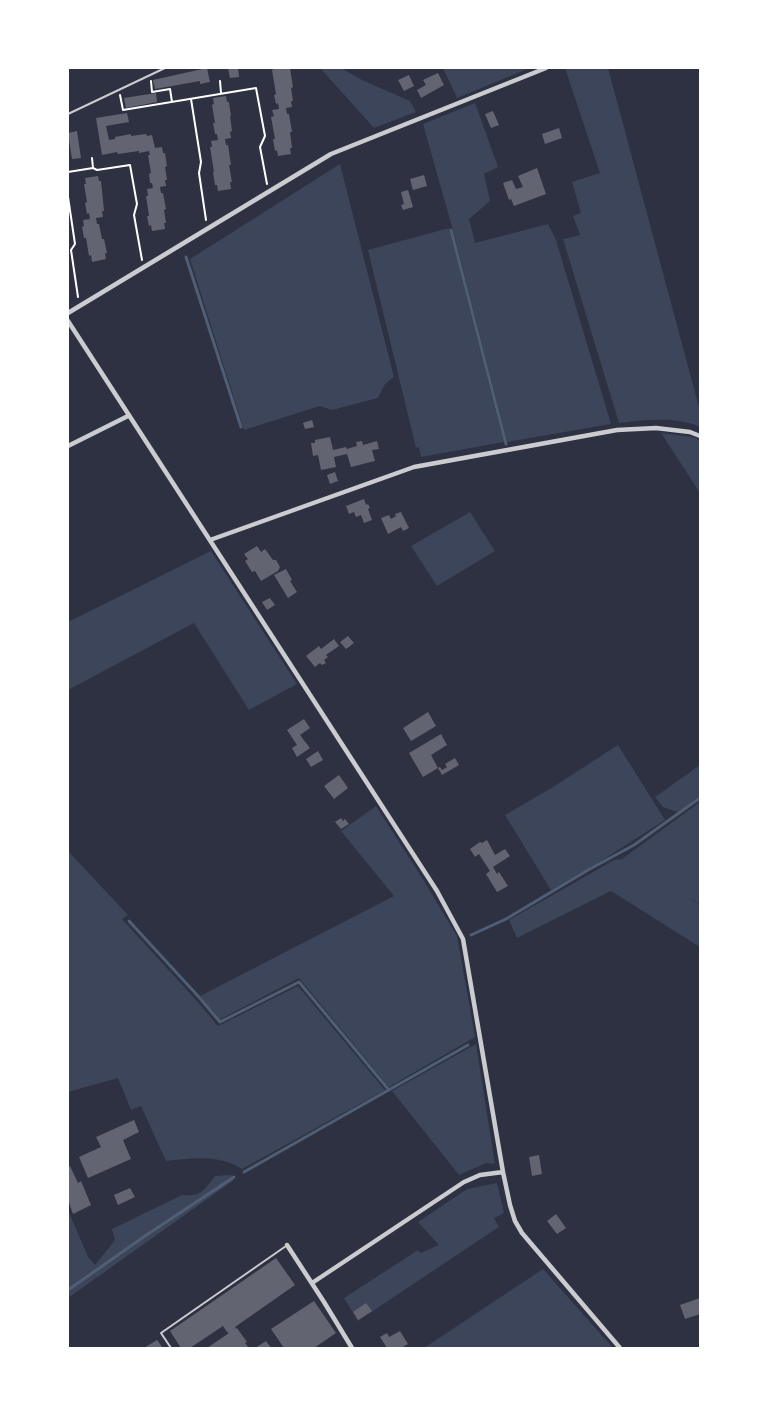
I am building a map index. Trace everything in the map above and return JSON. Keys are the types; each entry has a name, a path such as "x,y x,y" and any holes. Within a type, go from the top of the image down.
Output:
{"street":[{"path":"68,314 331,154 530,70 546,68"},
{"path":"68,321 437,891 463,939 503,1172 515,1221 522,1233 621,1348"},
{"path":"68,446 128,416"},
{"path":"210,540 414,467 617,430 656,428 690,432 700,436"},
{"path":"312,1283 464,1182 480,1175 503,1172"},
{"path":"287,1245 352,1348"}],"lane":[{"path":"68,114 165,68"},
{"path":"171,1348 161,1332 287,1245"}],"path":[{"path":"150,75 153,92 170,89 172,102"},
{"path":"220,81 222,93"},
{"path":"119,89 123,110 256,88 265,136 260,147 268,192"},
{"path":"191,99 201,162 199,173 207,230"},
{"path":"92,158 93,168"},
{"path":"68,172 130,165 137,204 134,215 143,268"},
{"path":"68,197 75,244 71,250 80,307"}],"shaded area":[{"path":"320,68 341,68 410,101 416,112 374,128"},
{"path":"443,68 524,68 525,70 457,98"},
{"path":"565,68 608,68 700,411 700,427 671,420 619,423 563,239 580,235 573,216 581,213 572,182 600,173"},
{"path":"475,103 498,167 484,174 490,201 469,219 475,243 548,224 556,240 611,424 507,442 423,124"},
{"path":"340,164 394,377 385,384 378,398 332,410 320,406 244,430 190,259"},
{"path":"449,228 504,442 421,457 419,447 416,448 368,250"},
{"path":"661,433 700,440 700,493"},
{"path":"470,512 495,551 437,586 411,546"},
{"path":"211,551 297,684 249,710 194,623 68,690 68,622"},
{"path":"618,745 665,820 551,890 505,815"},
{"path":"700,765 700,796 677,812 663,807 655,797"},
{"path":"700,802 700,904 689,898 700,905 700,947 611,891 517,938 509,920 614,860 622,859"},
{"path":"376,806 457,936 475,1037 389,1087 299,978 219,1020 200,996 394,896 341,831"},
{"path":"68,851 128,915 122,919 218,1026 298,986 385,1090 242,1169 215,1159 195,1158 166,1161 141,1106 131,1110 118,1078 68,1092"},
{"path":"476,1044 495,1164 486,1163 459,1175 392,1091"},
{"path":"231,1175 234,1180 68,1298 68,1210 88,1257 95,1265 115,1240 112,1229 182,1195 198,1194 215,1176"},
{"path":"497,1183 504,1213 494,1218 499,1227 358,1321 344,1298 418,1250 420,1253 439,1245 418,1222 467,1189"},
{"path":"543,1269 613,1348 424,1348"}],"building":[{"path":"207,68 210,82 200,84 200,81 155,89 153,80"},
{"path":"228,68 238,68 239,77 230,78"},
{"path":"290,68 293,87 291,88 292,107 286,108 292,132 290,132 291,154 278,156 277,150 275,151 271,117 274,116 272,110 279,109 274,95 276,94 272,70"},
{"path":"438,73 444,85 421,98 417,90 426,85 423,80"},
{"path":"409,75 414,86 404,91 398,80"},
{"path":"156,93 157,102 126,108 124,98"},
{"path":"226,96 229,102 232,131 230,132 231,138 225,139 228,145 232,182 230,182 231,189 218,191 215,185 210,147 212,147 211,141 218,140 213,123 215,123 212,105 214,104 213,98"},
{"path":"493,111 499,125 491,128 485,114"},
{"path":"127,113 129,122 106,126 109,140 131,134 131,136 146,134 147,136 152,135 155,148 162,147 167,166 165,167 166,186 160,187 166,209 164,210 165,229 152,231 151,225 149,226 146,196 148,196 147,189 153,188 149,174 151,173 149,151 102,155 96,118"},
{"path":"559,128 562,138 545,144 542,134"},
{"path":"77,131 81,158 72,159 68,133"},
{"path":"537,168 546,194 514,206 511,199 509,200 503,183 512,180 516,189 523,187 518,176"},
{"path":"424,175 427,186 413,190 410,179"},
{"path":"98,176 101,181 104,211 102,211 103,217 96,218 107,253 105,253 106,259 92,262 82,227 84,226 83,220 90,219 85,203 87,202 84,184 86,184 85,178"},
{"path":"408,190 413,207 403,210 401,192"},
{"path":"312,420 314,427 305,429 303,423"},
{"path":"330,437 333,450 357,446 356,442 362,441 363,445 377,441 379,449 372,450 375,461 351,467 347,454 334,457 336,467 321,470 318,455 313,456 311,443"},
{"path":"335,472 338,481 330,484 327,475"},
{"path":"364,499 370,508 368,509 372,520 364,523 361,515 356,517 354,512 349,514 346,506"},
{"path":"401,512 409,528 403,531 401,527 388,534 381,518 389,515 391,519 396,516 395,514"},
{"path":"257,546 261,552 265,549 280,567 278,571 261,581 245,561 248,559 244,554"},
{"path":"286,569 297,592 288,598 274,575"},
{"path":"270,598 275,605 267,610 262,602"},
{"path":"348,636 354,643 346,649 340,642"},
{"path":"334,639 339,646 326,655 328,657 324,660 326,663 322,665 320,663 315,667 306,656 319,646 321,649"},
{"path":"428,712 436,726 411,741 403,728"},
{"path":"304,719 310,728 300,735 310,748 297,757 292,748 297,745 287,730"},
{"path":"441,734 447,745 431,755 438,768 423,777 409,753"},
{"path":"318,751 323,760 311,767 306,759"},
{"path":"455,758 459,765 442,775 438,768 442,770 447,767 445,764"},
{"path":"339,775 348,788 334,799 324,786"},
{"path":"341,818 349,824 341,829 335,822"},
{"path":"487,840 495,855 505,849 510,856 493,867 508,886 497,892 486,874 490,871 479,854 475,857 470,849"},
{"path":"134,1120 139,1132 123,1140 131,1159 88,1178 79,1157 101,1147 96,1137"},
{"path":"539,1155 542,1174 532,1176 529,1157"},
{"path":"70,1166 78,1183 81,1181 91,1205 73,1214 68,1200 68,1167"},
{"path":"130,1188 135,1197 118,1205 114,1195"},
{"path":"556,1214 566,1228 557,1234 547,1221"},
{"path":"276,1258 295,1285 235,1327 249,1348 207,1348 229,1333 223,1326 190,1348 181,1348 170,1331"},
{"path":"700,1298 700,1314 685,1319 680,1305"},
{"path":"314,1301 336,1333 314,1348 284,1348 271,1329"},
{"path":"366,1303 372,1311 358,1320 353,1312"},
{"path":"400,1331 408,1344 401,1348 387,1348 380,1337 387,1333 389,1337"},
{"path":"157,1340 163,1348 144,1348"},
{"path":"266,1341 271,1348 255,1348"}],"waterway":[{"path":"451,230 506,444"},
{"path":"186,257 241,427"},
{"path":"471,935 506,919 634,845 700,798"},
{"path":"129,921 220,1022 299,982 389,1090"},
{"path":"244,1172 468,1045"},
{"path":"68,1290 234,1177"}]}
